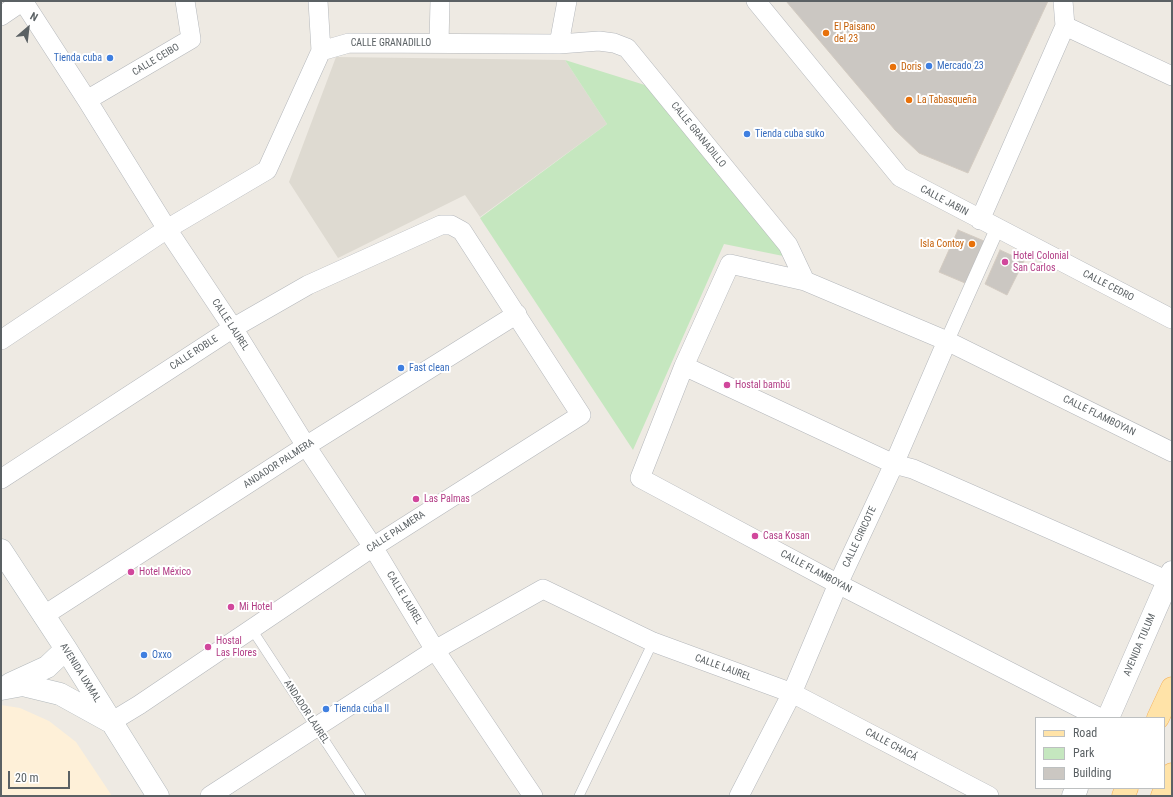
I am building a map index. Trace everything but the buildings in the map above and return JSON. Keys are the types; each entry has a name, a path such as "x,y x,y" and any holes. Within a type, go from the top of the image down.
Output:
{"main road":[{"name":"AVENIDA UXMAL","path":"4,561 66,649 158,796"},
{"name":"AVENIDA TULUM","path":"1108,717 1164,574"},
{"path":"1,689 47,667 66,649"},
{"path":"1,689 23,685 60,694 111,722"},
{"path":"1158,717 1172,688"},
{"path":"1162,796 1172,774"}],"street":[{"name":"CALLE LAUREL","path":"23,1 306,446 373,547 435,650 533,796"},
{"path":"1,16 23,1"},
{"name":"CALLE CEIBO","path":"87,100 191,39 185,1"},
{"path":"1,340 167,229 267,170 321,51 318,1"},
{"name":"CALLE GRANADILLO","path":"438,43 440,1"},
{"path":"559,44 567,1"},
{"name":"CALLE JABIN","path":"756,1 900,177 980,220 1065,26 1063,1"},
{"path":"1065,26 1172,76"},
{"name":"CALLE GRANADILLO","path":"321,51 349,43 559,44 599,41 614,43 627,48 788,245 805,281"},
{"name":"CALLE CEDRO","path":"980,220 1172,319"},
{"name":"CALLE PALMERA","path":"111,722 139,705 373,547 581,415 462,231 451,225 441,225"},
{"name":"CALLE ROBLE","path":"1,479 232,328 308,285 441,225"},
{"path":"947,341 997,229"},
{"name":"CALLE FLAMBOYAN","path":"1098,717 838,584 640,478 684,366 730,264 805,281 947,341 1172,452"},
{"name":"ANDADOR PALMERA","path":"43,616 306,446 517,314"},
{"name":"CALLE CIRICOTE","path":"739,796 792,693 838,584 894,464 947,341"},
{"path":"684,366 894,464 913,469 1164,574"},
{"name":"CALLE LAUREL","path":"210,796 435,650 543,589 653,642 792,693"},
{"name":"CALLE CHACÁ","path":"792,693 989,796"}],"lane":[{"name":"ANDADOR LAUREL","path":"251,628 361,796"},
{"path":"579,796 653,642"}],"shaded area":[{"path":"336,57 565,60 607,124 480,217 465,195 338,258 289,182"},
{"path":"1,705 20,708 49,721 76,742 112,796 1,796"}],"green space":[{"path":"565,60 648,86 793,258 724,244 633,450 480,218 607,124"}],"place":[{"name":"El Paisano del 23","path":"826,33"},
{"name":"Tienda cuba","path":"110,58"},
{"name":"Mercado 23","path":"929,66"},
{"name":"Doris","path":"893,67"},
{"name":"La Tabasqueña","path":"909,100"},
{"name":"Tienda cuba suko","path":"747,134"},
{"name":"Isla Contoy","path":"972,244"},
{"name":"Hotel Colonial San Carlos","path":"1005,262"},
{"name":"Fast clean","path":"401,368"},
{"name":"Hostal bambú","path":"727,385"},
{"name":"Las Palmas","path":"416,499"},
{"name":"Casa Kosan","path":"755,536"},
{"name":"Hotel México","path":"131,572"},
{"name":"Mi Hotel","path":"231,607"},
{"name":"Hostal Las Flores","path":"208,647"},
{"name":"Oxxo","path":"144,655"},
{"name":"Tienda cuba ll","path":"326,709"}]}
